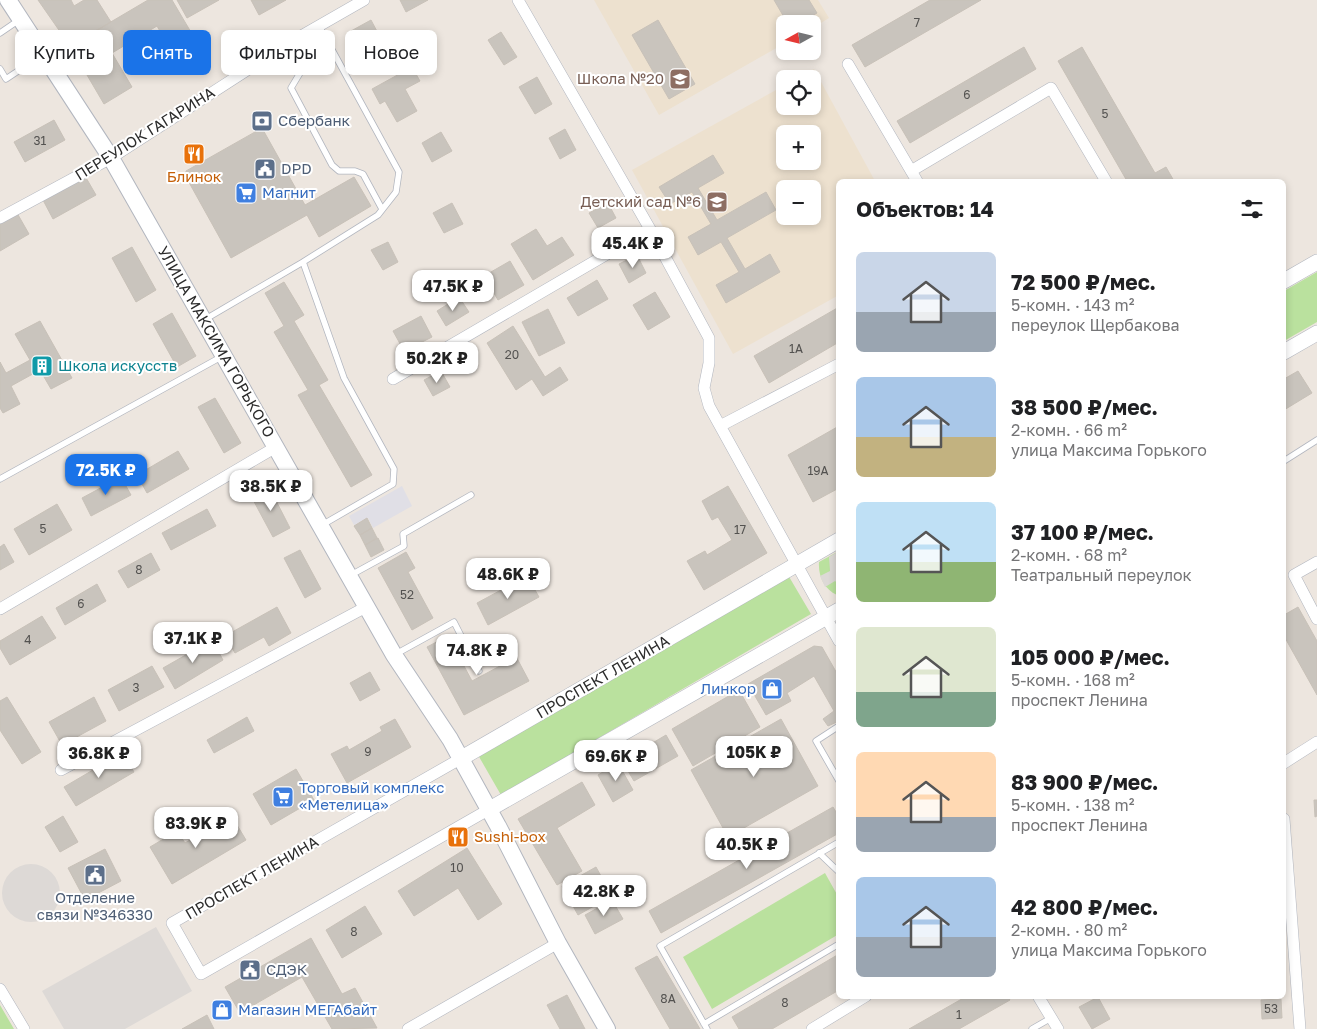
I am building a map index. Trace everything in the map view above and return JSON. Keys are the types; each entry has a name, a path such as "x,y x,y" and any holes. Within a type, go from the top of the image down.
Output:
{"main road":[{"name":"УЛИЦА МАКСИМА ГОРЬКОГО","path":"8,0 28,30"},
{"name":"УЛИЦА МАКСИМА ГОРЬКОГО","path":"58,75 111,158 394,655 450,739 558,943 607,1029"}],"street":[{"name":"ПЕРЕУЛОК ГАГАРИНА","path":"311,30 364,0"},
{"path":"518,0 650,229 709,338 709,363 704,388 709,406 796,564 832,613 836,629"},
{"path":"848,64 916,179"},
{"name":"ПЕРЕУЛОК ГАГАРИНА","path":"0,218 111,158 239,75"},
{"path":"911,171 1051,88 1105,179"},
{"path":"393,379 650,229"},
{"path":"1286,281 1317,262"},
{"path":"1286,351 1317,333"},
{"path":"720,426 836,366"},
{"path":"0,609 276,447"},
{"name":"ПРОСПЕКТ ЛЕНИНА","path":"832,613 201,974 172,923 836,542"},
{"path":"1317,562 1294,575 1317,619"},
{"path":"61,770 366,607"},
{"path":"1286,762 1317,742"},
{"path":"1286,845 1300,1029"},
{"path":"408,1029 558,943"},
{"path":"0,989 24,1029"},
{"path":"812,1029 861,999"},
{"path":"1040,999 1058,1029"}],"lane":[{"path":"0,33 20,18"},
{"path":"204,320 378,215 396,192 399,172 318,26"},
{"path":"0,69 6,79 15,73"},
{"path":"299,75 291,88 332,165 339,171 355,171 363,174 382,209"},
{"path":"303,262 344,378 394,468 393,484 321,526"},
{"path":"0,479 224,355"},
{"path":"1286,460 1317,440"},
{"path":"349,576 404,546 403,534 471,495"},
{"path":"394,655 454,622 480,671"},
{"path":"836,728 816,740 836,775"},
{"path":"836,844 660,946 705,1026 836,946"},
{"path":"819,854 836,869"},
{"path":"1032,1029 1051,1018"}],"shaded area":[{"name":"Школа №20","path":"594,0 818,0 829,18 821,23 821,15 776,15 776,48 659,115"},
{"name":"Детский сад №6","path":"821,82 874,179 836,179 836,297 733,354 632,170 776,90 776,115 821,115"},
{"path":"402,486 412,506 373,528 368,518 354,525 349,516"},
{"path":"836,553 836,582 825,587 820,576 830,571 829,557"},
{"path":"31,864 47,869 55,877 60,893 55,909 47,917 31,922 15,917 7,909 2,893 7,877 15,869"},
{"path":"156,927 192,991 125,1029 64,1029 42,991"}],"green space":[{"path":"1317,272 1317,322 1286,340 1286,290"},
{"path":"836,553 836,594 825,586 819,562"},
{"path":"788,575 811,614 501,795 478,755"},
{"path":"825,873 836,893 836,936 712,1009 683,957"},
{"path":"0,1005 14,1029 0,1029"}],"building":[{"path":"38,0 71,0 74,6 84,0 97,0 111,22 97,30 59,30"},
{"path":"148,0 172,0 190,30 159,30 157,26 150,30 123,30 123,46 113,52 113,30 97,30"},
{"path":"177,0 219,0 187,18"},
{"path":"251,0 286,0 259,15"},
{"path":"400,0 428,0 406,12"},
{"path":"774,0 809,0 817,13 814,15 783,15"},
{"path":"930,0 981,0 865,67 852,45"},
{"path":"371,20 376,30 353,30"},
{"path":"658,20 695,84 669,99 632,35"},
{"path":"501,32 517,57 504,65 488,40"},
{"path":"1024,47 1036,69 910,143 897,121"},
{"path":"1082,47 1155,173 1166,167 1173,179 1126,179 1058,61"},
{"path":"113,55 123,75 125,75 132,87 104,104 87,75 113,75"},
{"path":"397,75 417,75 420,81 405,89 417,111 397,122 385,101 380,104 372,89"},
{"path":"537,77 552,104 535,114 519,87"},
{"path":"54,120 65,140 25,162 14,142"},
{"path":"262,128 305,205 354,177 371,206 319,237 307,215 231,258 186,177 186,171"},
{"path":"565,129 576,150 560,159 549,138"},
{"path":"441,132 452,151 432,162 422,143"},
{"path":"713,155 724,173 698,188 717,220 766,192 776,210 727,238 745,269 770,254 780,272 726,303 716,285 739,272 721,242 698,255 688,237 711,224 692,192 670,204 659,187"},
{"path":"85,176 96,195 53,219 43,200"},
{"path":"452,203 463,224 444,233 433,213"},
{"path":"608,203 616,218 598,228 589,213"},
{"path":"17,213 29,234 0,251 0,224"},
{"path":"536,229 547,246 562,237 574,255 533,280 511,244"},
{"path":"388,242 398,262 383,270 371,250"},
{"path":"132,247 156,290 136,302 112,258"},
{"path":"637,255 646,273 629,283 619,264"},
{"path":"510,261 524,285 498,300 484,276"},
{"path":"597,280 608,299 578,316 567,298"},
{"path":"284,282 304,315 294,321 328,380 319,385 372,475 351,487 298,395 308,390 274,332 284,326 265,293"},
{"path":"655,292 670,317 648,330 633,305"},
{"path":"459,297 469,312 446,326 437,311"},
{"path":"548,309 565,343 539,356 522,322"},
{"path":"836,309 836,344 769,383 754,356"},
{"path":"172,313 196,356 177,367 153,324"},
{"path":"421,316 432,337 404,351 393,331"},
{"name":"Школа искусств","path":"40,321 72,378 51,389 40,370 11,386 20,404 3,413 0,408 0,362 6,373 30,360 15,334"},
{"path":"513,326 545,377 560,367 568,380 543,396 532,379 516,390 487,343"},
{"path":"441,371 450,387 433,396 424,380"},
{"path":"1298,371 1312,393 1286,409 1286,378"},
{"path":"215,398 241,443 224,453 198,407"},
{"path":"836,428 836,490 813,502 788,455"},
{"path":"178,451 189,469 147,493 137,475"},
{"path":"121,477 131,495 91,516 82,498"},
{"path":"728,486 767,553 704,590 687,561 705,551 707,555 732,540 718,517 712,520 702,501"},
{"path":"269,487 290,528 273,537 251,496"},
{"path":"57,504 72,530 29,555 14,529"},
{"path":"207,509 216,526 171,550 162,533"},
{"path":"367,518 372,528 360,535 354,526"},
{"path":"372,528 377,538 365,545 360,535"},
{"path":"378,538 384,550 371,557 365,545"},
{"path":"4,544 14,562 0,570 0,547"},
{"path":"300,550 321,589 305,598 284,558"},
{"path":"406,552 415,568 408,572 433,618 412,630 378,568"},
{"path":"151,553 160,570 128,588 118,571"},
{"path":"527,576 539,597 488,625 477,603"},
{"path":"97,584 106,601 65,625 56,608"},
{"path":"277,607 291,633 269,646 264,637 235,653 225,636"},
{"path":"1298,607 1317,641 1317,695 1286,640 1286,614"},
{"path":"42,616 56,638 10,665 0,648 0,641"},
{"path":"448,636 472,681 500,666 494,656 511,647 529,681 464,715 427,647"},
{"path":"212,640 223,660 175,689 163,668"},
{"name":"Линкор","path":"814,646 822,647 836,672 836,722 828,726 823,719 834,711 814,676 787,693 791,701 766,715 748,684"},
{"path":"152,666 164,687 119,711 108,690"},
{"path":"370,672 380,690 360,701 350,683"},
{"path":"739,690 760,727 693,766 672,729"},
{"path":"7,697 41,752 22,764 0,730 0,701"},
{"path":"94,697 106,721 62,745 49,722"},
{"path":"247,717 254,731 214,753 207,740"},
{"path":"395,719 411,747 347,783 331,754 347,746 349,750 382,731 380,727"},
{"path":"781,719 818,786 728,837 691,770"},
{"path":"666,735 678,756 634,781 622,761"},
{"path":"122,753 134,772 76,806 64,787"},
{"path":"618,763 633,790 613,802 598,775"},
{"name":"Торговый комплекс «Метелица»","path":"296,769 314,800 271,825 253,794"},
{"path":"582,782 595,805 557,828 582,871 557,885 518,819"},
{"path":"1314,800 1317,800 1317,816 1315,817"},
{"path":"833,807 836,812 836,835 661,933 649,911"},
{"path":"231,815 246,840 172,884 150,847 177,831 185,843"},
{"path":"63,816 78,842 60,852 45,827"},
{"path":"467,848 502,904 478,920 458,888 414,916 398,891"},
{"name":"Отделение связи №346330","path":"105,849 121,881 85,900 68,868"},
{"path":"596,867 612,896 578,915 562,886"},
{"path":"612,900 623,919 595,934 585,915"},
{"path":"365,906 382,934 342,958 326,930"},
{"path":"311,938 342,994 355,988 377,1028 332,1029 302,977 240,1013 225,987"},
{"path":"657,956 700,1029 670,1029 635,968"},
{"path":"836,956 836,992 772,1029 739,1029 732,1017"},
{"path":"567,995 585,1029 560,1029 547,1005"},
{"path":"962,999 1010,1000 959,1029 909,1029"},
{"path":"1094,999 1099,999 1110,1019 1092,1029 1079,1007"},
{"path":"1281,999 1282,1018 1262,1019 1261,1000"},
{"path":"207,1015 214,1029 182,1029"}],"place":[{"name":"Школа №20","path":"680,79"},
{"name":"Сбербанк","path":"262,121"},
{"name":"Блинок","path":"194,154"},
{"name":"DPD","path":"265,169"},
{"name":"Магнит","path":"246,193"},
{"name":"Детский сад №6","path":"717,202"},
{"name":"Школа искусств","path":"42,366"},
{"name":"Линкор","path":"772,689"},
{"name":"Торговый комплекс «Метелица»","path":"283,797"},
{"name":"Sushi-box","path":"458,837"},
{"name":"Отделение связи №346330","path":"95,875"},
{"name":"СДЭК","path":"250,970"},
{"name":"Магазин МЕГАбайт","path":"222,1010"}]}
